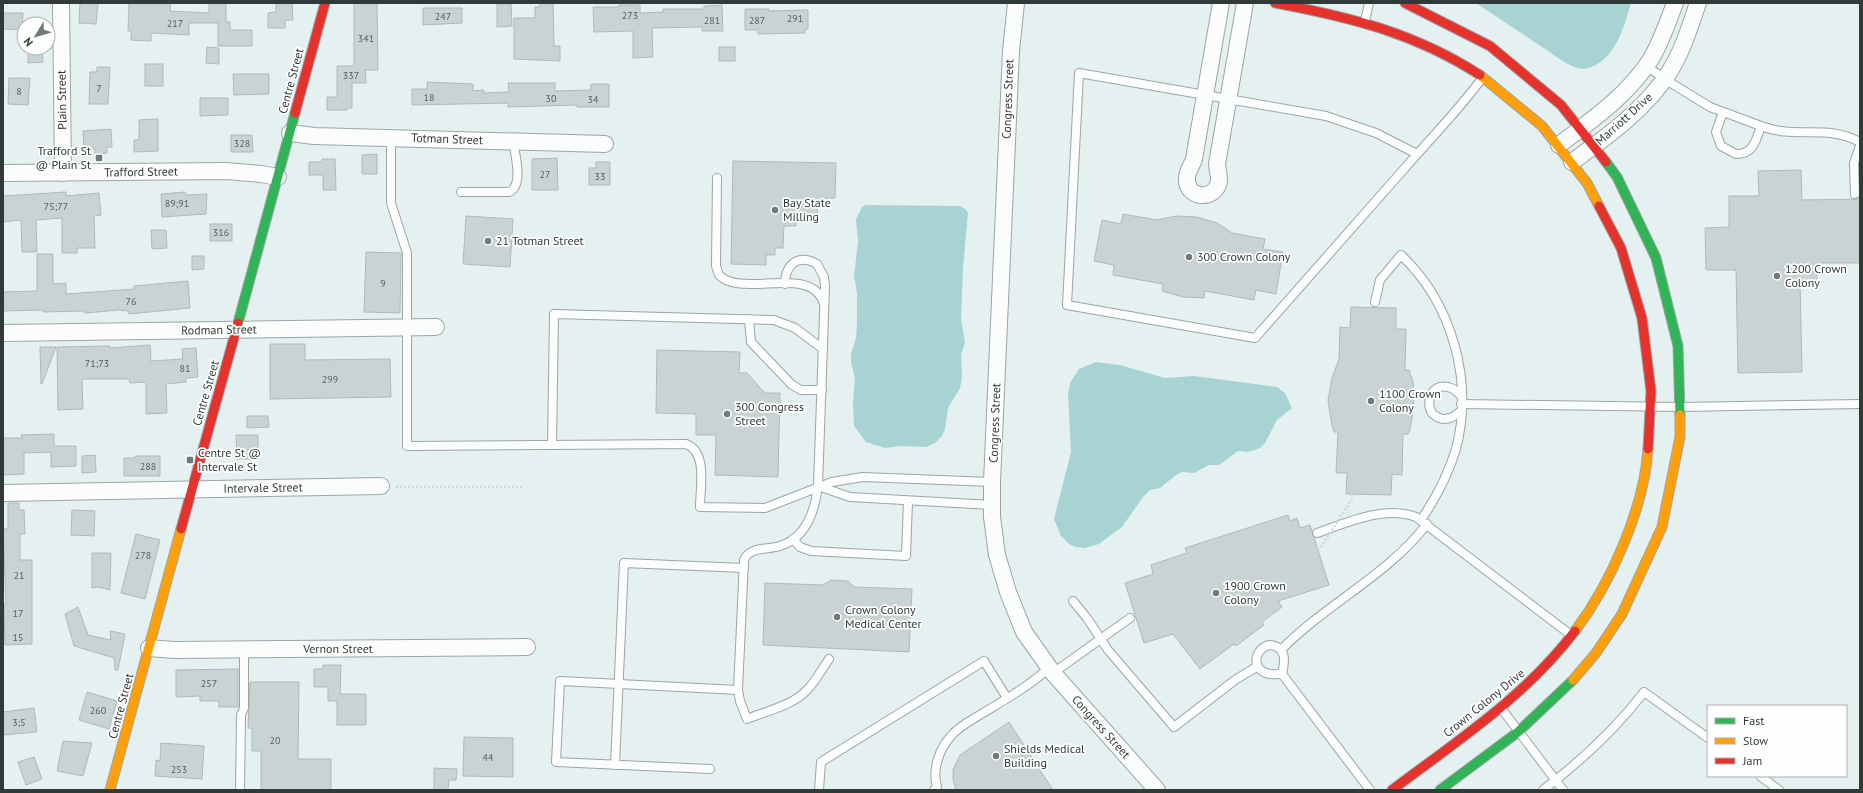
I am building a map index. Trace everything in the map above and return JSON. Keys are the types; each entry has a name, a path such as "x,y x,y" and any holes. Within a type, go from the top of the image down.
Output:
{"street":[{"name":"Plain Street","path":"61,3 63,173"},
{"name":"Centre Street","path":"110,790 290,133 324,3"},
{"name":"Congress Street","path":"1016,3 1010,51 992,482 994,543 1008,592 1024,632 1051,671 1157,790"},
{"path":"1221,3 1194,159 1187,176 1187,185 1192,192 1200,195 1206,195 1214,191 1218,184 1219,176 1217,164 1245,3"},
{"name":"Crown Colony Drive","path":"1275,3 1365,21 1426,43 1484,76 1520,105 1572,162 1604,212 1617,237 1633,279 1648,339 1651,366 1651,407 1650,433 1645,474 1631,527 1610,576 1597,599 1572,635 1542,671 1501,708 1392,790"},
{"path":"1405,3 1452,23 1504,55 1540,84 1582,127 1596,145 1616,173 1650,239 1663,276 1677,334 1681,378 1681,408 1678,450 1671,495 1658,537 1642,576 1622,615 1589,661 1563,692 1518,731 1440,790"},
{"name":"Marriott Drive","path":"1558,145 1622,94 1646,66 1660,42 1675,3"},
{"name":"Marriott Drive","path":"1572,162 1596,145 1638,110 1664,79 1680,51 1698,3"},
{"name":"Totman Street","path":"290,133 314,136 605,144"},
{"path":"1189,171 1197,164 1205,163 1213,166 1219,176"},
{"name":"Trafford Street","path":"3,173 226,171 278,177"},
{"name":"Rodman Street","path":"3,333 436,327"},
{"name":"Intervale Street","path":"3,493 381,486"},
{"name":"Vernon Street","path":"149,648 174,650 244,650 527,647"}],"lane":[{"path":"1365,21 1369,3"},
{"path":"1646,66 1701,102 1761,126 1786,133 1834,132 1860,142"},
{"path":"1416,154 1384,136 1337,119 1229,98 1080,73 1067,305 1255,338 1416,154 1484,76"},
{"path":"1723,112 1716,135 1721,146 1731,153 1741,154 1750,150 1761,126"},
{"path":"391,137 392,203 407,253 407,446 640,443 689,444 695,449 700,458 700,507 765,508 818,486 842,479 862,477 992,482"},
{"path":"461,192 509,192 514,190 516,187 518,167 512,141"},
{"path":"1854,194 1854,164 1860,146"},
{"path":"717,178 716,266 718,273 723,279 732,282 802,284 813,288 821,297 825,308"},
{"path":"1281,650 1304,628 1400,554 1424,522 1451,464 1458,438 1461,403 1458,361 1448,324 1427,285 1401,255 1380,280 1375,302"},
{"path":"785,284 788,268 794,262 806,260 816,264 824,277 825,308 818,486 814,505 807,524 801,532 793,539 779,546 754,551 746,558 744,568 738,690 746,719 788,703 801,695 812,684 828,659"},
{"path":"552,445 554,314 774,320 786,323 823,349"},
{"path":"749,319 751,342 792,385 801,390 822,390"},
{"path":"1461,403 1681,408 1860,404"},
{"path":"818,486 850,497 992,505"},
{"path":"793,539 800,547 811,551 906,556 908,501"},
{"path":"1317,533 1353,521 1378,515 1404,514 1424,522 1572,635"},
{"path":"615,765 624,563 744,568"},
{"path":"1073,601 1087,618 1100,639 1174,727 1235,680 1258,666"},
{"path":"936,789 936,768 947,741 962,726 1051,671 1130,618"},
{"path":"1282,674 1266,673 1258,666 1257,656 1262,648 1270,645 1281,650 1285,658 1282,674 1370,790"},
{"path":"240,790 241,715 244,708 244,650"},
{"path":"819,790 821,762 984,661 1007,698"},
{"path":"710,770 556,762 560,681 738,690"},
{"path":"1543,790 1556,781 1607,735 1644,692 1707,737"},
{"path":"1501,708 1563,790"},
{"path":"1761,777 1779,790"}],"path":[{"path":"381,486 524,487"},
{"path":"1318,548 1321,547 1352,499 1353,494"}],"water":[{"path":"1476,3 1631,3 1619,38 1610,53 1604,60 1596,65 1582,69 1571,66 1561,60"},
{"path":"866,205 960,206 968,213 963,268 961,320 965,342 961,355 962,378 960,388 948,408 945,429 942,436 935,443 926,447 900,446 885,448 866,442 854,426 853,404 855,378 851,362 851,354 856,338 857,322 857,293 854,276 858,242 856,219 862,207"},
{"path":"1096,362 1120,365 1165,378 1194,376 1277,387 1285,393 1292,408 1277,420 1265,443 1260,448 1248,452 1238,451 1219,465 1209,465 1194,473 1182,472 1176,475 1160,488 1150,490 1143,497 1122,527 1099,544 1085,548 1076,547 1069,544 1061,536 1054,519 1071,452 1068,395 1070,383 1079,369"}],"building":[{"path":"80,3 98,3 96,24 79,23"},
{"path":"129,3 171,3 170,11 209,13 209,3 226,3 226,22 230,22 230,30 252,30 252,46 218,46 218,23 189,23 189,35 151,33 151,41 131,40 131,31 128,31"},
{"path":"276,3 292,3 293,20 285,20 285,28 268,28 268,13 276,12"},
{"path":"354,3 377,3 378,70 365,70 366,83 352,83 352,108 347,108 347,110 327,110 327,97 337,97 337,66 354,66"},
{"path":"540,3 553,3 554,46 560,46 560,61 514,59 514,18 535,18 535,7 540,7"},
{"path":"497,4 511,4 512,26 497,27"},
{"path":"619,5 640,5 640,13 663,12 663,9 704,9 704,6 722,5 723,31 702,31 702,27 652,28 653,57 633,58 633,31 594,32 593,7 619,7"},
{"path":"423,8 462,8 462,23 423,25"},
{"path":"745,9 769,9 769,11 808,10 808,29 805,29 805,33 758,34 758,30 745,30"},
{"path":"3,13 23,13 23,16 16,16 16,30 3,29"},
{"path":"207,47 219,48 219,64 206,63"},
{"path":"719,47 735,47 735,61 719,61"},
{"path":"28,56 43,56 43,62 28,63"},
{"path":"145,64 163,64 163,86 145,86"},
{"path":"97,67 110,67 108,104 89,104 90,72 97,72"},
{"path":"233,74 269,74 269,94 234,95"},
{"path":"9,78 30,78 28,105 8,104"},
{"path":"427,82 473,84 473,91 484,90 484,93 509,92 508,83 555,83 555,91 591,90 591,84 609,84 609,107 577,107 577,105 508,107 508,103 412,105 412,89 427,89"},
{"path":"200,98 228,98 228,115 200,116"},
{"path":"158,119 158,151 134,152 134,140 139,140 139,120"},
{"path":"111,129 112,147 107,147 107,153 95,154 95,149 84,149 83,131"},
{"path":"231,135 252,135 253,152 231,152"},
{"path":"377,154 377,174 362,174 362,155"},
{"path":"557,158 558,190 532,190 532,159"},
{"path":"322,159 335,159 336,190 323,190 323,175 309,175 309,162 322,162"},
{"name":"Bay State Milling","path":"733,161 836,163 835,198 826,198 826,206 818,206 817,215 796,215 796,226 784,226 783,248 775,248 775,255 766,255 766,265 731,264"},
{"path":"596,162 610,162 610,185 589,185 589,168 596,168"},
{"name":"1200 Crown Colony","path":"1801,170 1802,200 1860,199 1860,263 1817,263 1817,281 1800,281 1802,372 1738,373 1736,270 1706,270 1705,228 1729,227 1729,196 1759,196 1758,171"},
{"path":"66,192 66,196 99,193 101,215 94,216 95,248 77,248 77,253 62,253 62,218 36,220 37,252 22,252 21,220 3,222 3,196"},
{"path":"185,192 186,195 207,194 206,214 162,217 161,194"},
{"name":"300 Crown Colony","path":"1123,214 1157,220 1176,216 1197,217 1217,223 1232,233 1265,239 1263,249 1283,252 1276,294 1256,290 1254,300 1205,291 1204,298 1183,297 1162,291 1163,284 1113,275 1114,265 1094,261 1102,220 1121,224"},
{"name":"21 Totman Street","path":"466,216 513,219 510,267 463,264"},
{"path":"210,224 232,224 232,241 210,241"},
{"path":"151,230 166,230 167,248 152,249"},
{"path":"366,252 401,253 400,313 364,312"},
{"path":"37,254 53,254 53,284 66,283 66,294 134,289 134,286 188,281 190,308 129,314 128,311 119,310 85,313 85,311 3,311 3,292 37,291"},
{"path":"192,256 204,256 204,269 192,270"},
{"name":"1100 Crown Colony","path":"1351,307 1396,308 1396,329 1406,329 1405,370 1409,370 1413,382 1414,407 1408,434 1403,434 1402,475 1392,474 1391,495 1346,494 1347,473 1336,473 1338,432 1334,432 1332,426 1328,400 1332,378 1339,359 1340,327 1350,328"},
{"path":"270,344 305,344 305,360 390,359 391,397 270,399"},
{"path":"150,345 151,361 183,359 182,349 196,348 198,377 186,378 186,382 166,384 167,413 146,414 146,382 130,383 129,379 82,379 83,409 58,410 57,347 110,346 110,348"},
{"path":"40,347 56,347 42,384 41,384"},
{"name":"300 Congress Street","path":"657,350 740,352 739,373 747,373 765,393 780,393 778,477 715,475 716,435 696,435 696,414 656,413"},
{"path":"247,416 268,416 269,427 247,428"},
{"path":"54,434 54,446 76,446 76,466 51,467 51,452 24,453 24,474 3,475 3,438 22,438 21,435"},
{"path":"236,435 258,435 258,459 237,459"},
{"path":"95,455 96,472 82,473 82,456"},
{"path":"135,456 160,456 160,476 124,476 124,458 135,458"},
{"path":"8,503 19,503 19,510 24,510 25,534 20,534 20,560 32,560 32,644 5,645 4,604 6,604 3,529 8,529"},
{"path":"72,510 95,511 94,536 71,535"},
{"name":"1900 Crown Colony","path":"1288,515 1290,521 1297,518 1300,528 1310,525 1329,585 1278,601 1282,607 1262,622 1264,625 1236,646 1234,644 1200,669 1173,634 1144,643 1125,583 1153,574 1151,565 1187,553 1185,548"},
{"path":"136,534 160,540 145,599 121,593"},
{"path":"92,553 111,553 110,590 99,587 92,588"},
{"name":"Crown Colony Medical Center","path":"831,580 848,581 854,587 912,589 909,652 763,645 765,583 823,585"},
{"path":"78,607 88,635 111,640 110,631 125,634 118,670 115,670 114,658 74,646 65,614"},
{"path":"323,665 341,665 340,694 366,694 366,725 337,725 337,701 328,701 328,687 314,687 314,669 323,669"},
{"path":"238,669 238,707 219,707 219,701 200,701 200,696 176,697 176,670"},
{"path":"250,682 299,682 298,759 331,759 331,790 261,790 261,751 252,751 252,728 248,728"},
{"path":"87,692 117,701 109,729 79,720"},
{"path":"34,708 37,732 3,735 3,712"},
{"name":"Shields Medical Building","path":"1009,722 1053,790 956,790 953,779 953,770 960,755"},
{"path":"464,737 513,738 513,777 463,776"},
{"path":"63,741 92,743 83,776 57,771"},
{"path":"161,743 204,746 202,779 155,776 156,760 160,761"},
{"path":"34,757 42,779 26,785 18,762"},
{"path":"434,768 457,769 456,780 449,780 448,790 434,790"}],"traffic: fast":[{"path":"238,323 295,113"},
{"path":"1606,162 1617,177 1656,258 1678,346 1680,415"},
{"path":"1440,790 1518,732 1573,680"}],"traffic: slow":[{"path":"1480,75 1542,126 1587,183 1599,206"},
{"path":"1573,680 1596,653 1622,614 1662,527 1680,437 1680,415"},
{"path":"1575,631 1601,591 1624,544 1640,496 1648,449"},
{"path":"110,790 181,529"}],"traffic: jam":[{"path":"295,113 325,3"},
{"path":"1275,3 1330,14 1381,28 1431,48 1456,60 1480,75"},
{"path":"1405,3 1490,46 1561,105 1606,162"},
{"path":"1599,206 1621,248 1642,318 1651,391 1648,449"},
{"path":"181,529 238,323"},
{"path":"1392,790 1466,735 1513,697 1556,654 1575,631"}],"place":[{"name":"Trafford St @ Plain St","path":"99,158"},
{"name":"Bay State Milling","path":"775,210"},
{"name":"21 Totman Street","path":"488,241"},
{"name":"300 Crown Colony","path":"1189,257"},
{"name":"1200 Crown Colony","path":"1777,276"},
{"name":"1100 Crown Colony","path":"1371,401"},
{"name":"300 Congress Street","path":"727,414"},
{"name":"Centre St @ Intervale St","path":"190,460"},
{"name":"1900 Crown Colony","path":"1216,593"},
{"name":"Crown Colony Medical Center","path":"837,617"},
{"name":"Shields Medical Building","path":"996,756"}]}
